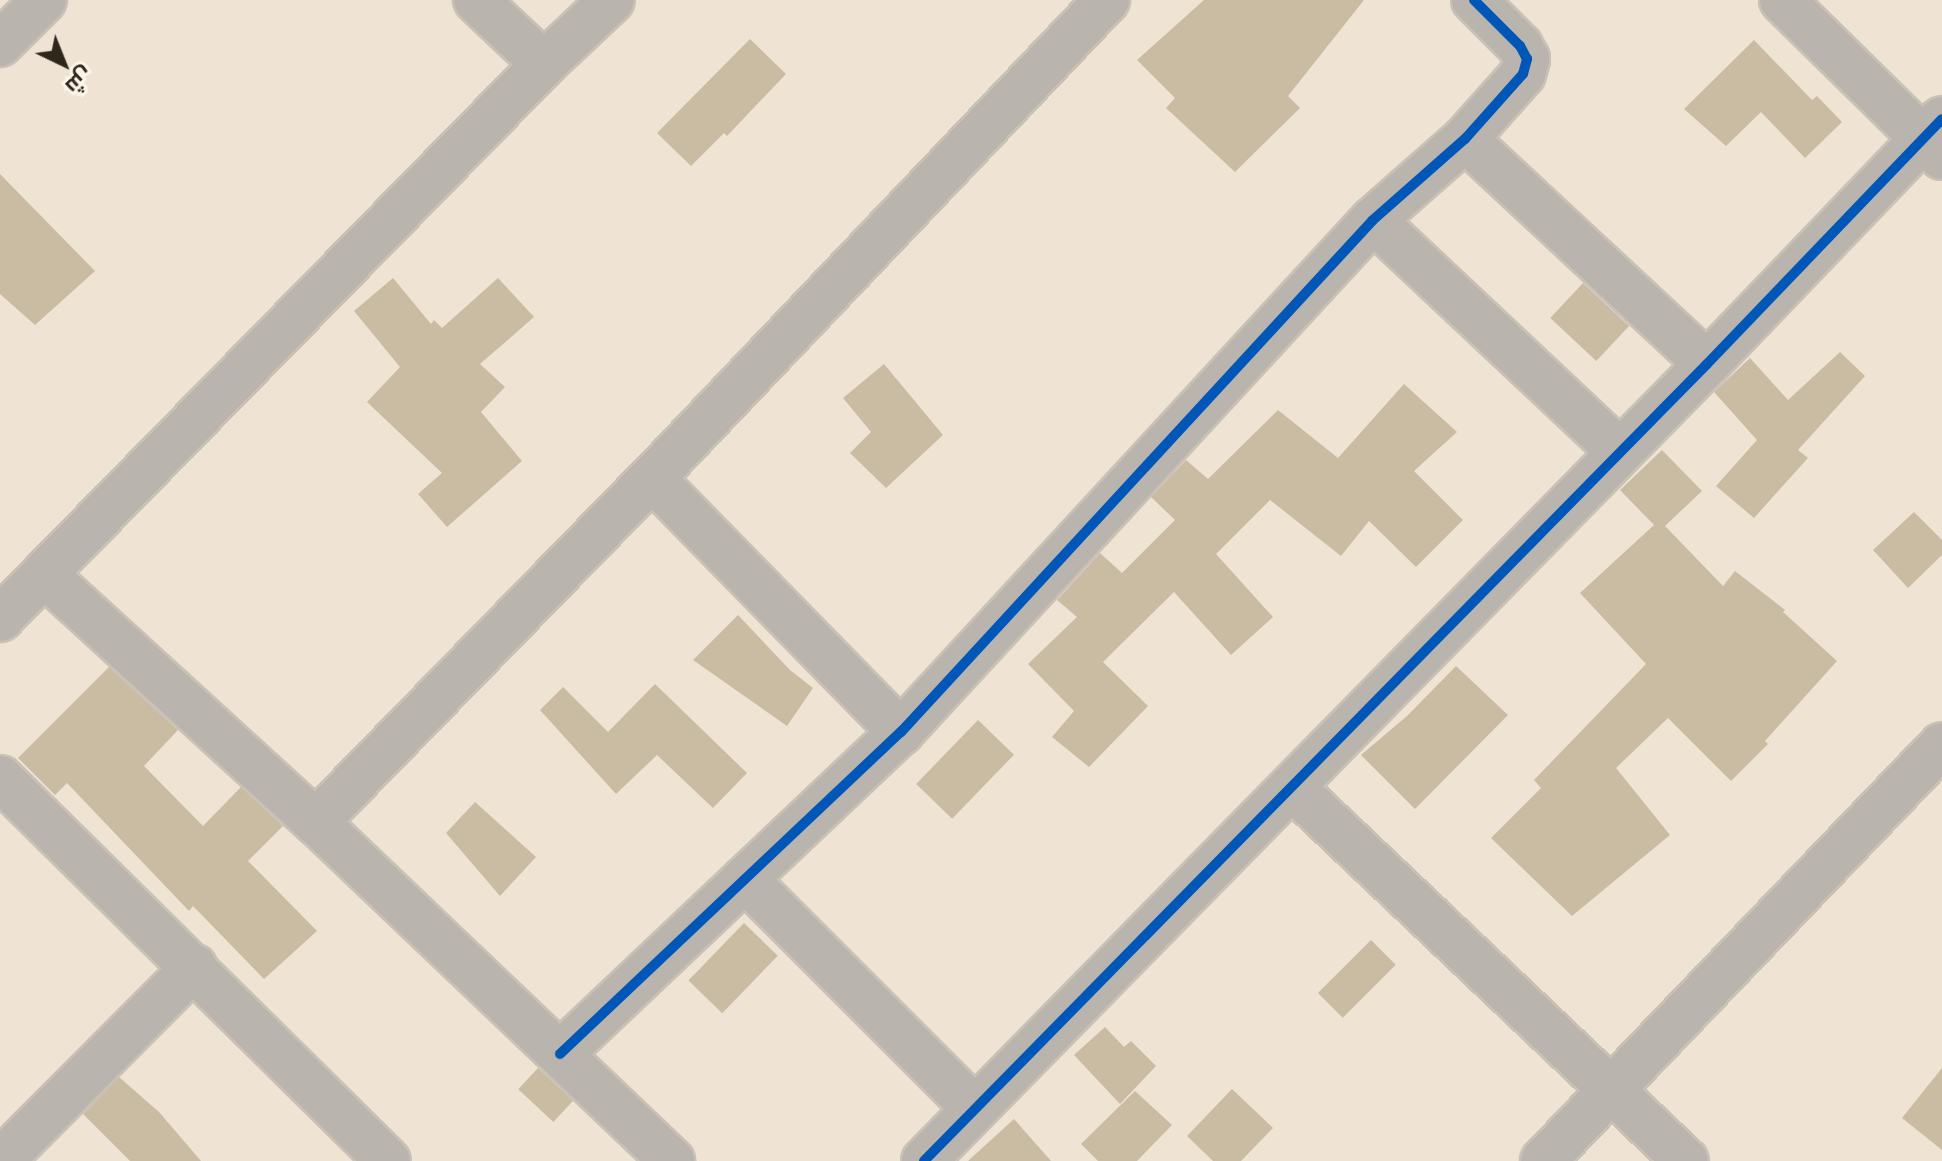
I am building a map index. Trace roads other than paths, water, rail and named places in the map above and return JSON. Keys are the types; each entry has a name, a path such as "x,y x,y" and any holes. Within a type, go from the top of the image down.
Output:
{"street":[{"path":"0,44 44,0"},
{"path":"476,0 544,64"},
{"path":"0,619 544,64 612,0"},
{"path":"560,1054 901,732 1373,220 1465,139 1523,74 1527,59 1520,46 1474,0"},
{"path":"924,1161 1620,452 1935,138 1782,0"},
{"path":"316,822 652,478 1084,8"},
{"path":"1465,139 1707,364"},
{"path":"1373,220 1620,452"},
{"path":"652,478 901,732"},
{"path":"44,574 316,822 672,1161"},
{"path":"1543,1161 1613,1092 1942,745"},
{"path":"0,778 388,1161"},
{"path":"1292,787 1686,1161"},
{"path":"745,879 975,1109"},
{"path":"1,1161 194,967"}]}
